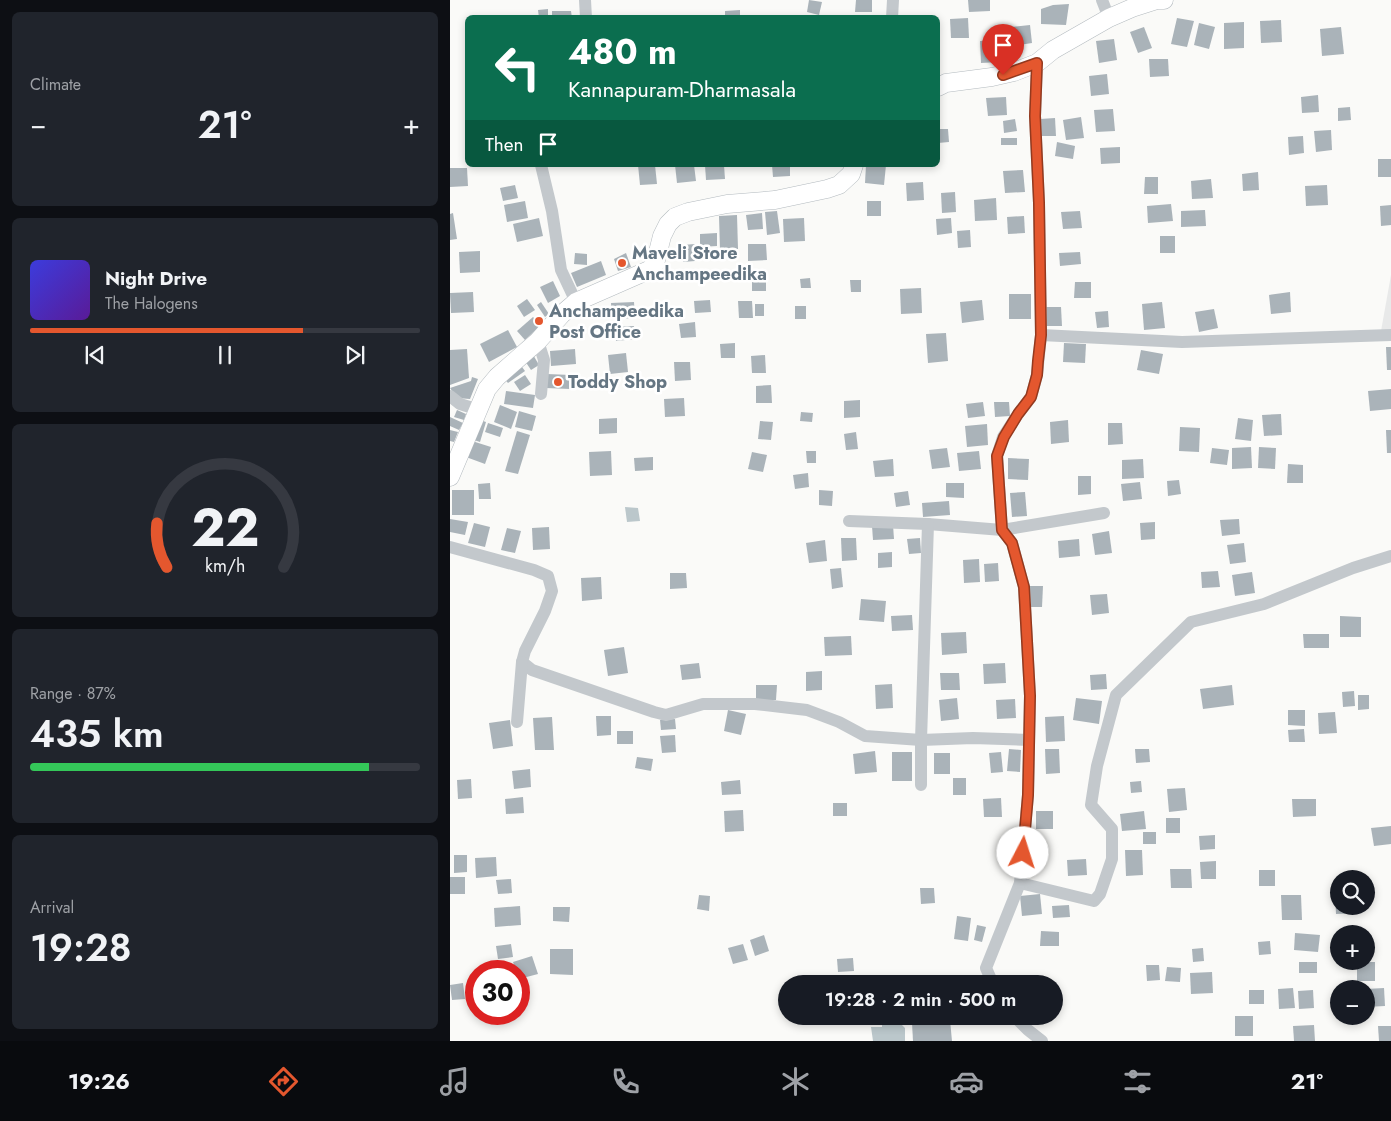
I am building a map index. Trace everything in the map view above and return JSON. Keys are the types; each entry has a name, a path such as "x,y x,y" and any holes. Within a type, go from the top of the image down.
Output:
{"main road":[{"path":"940,86 1014,72 1037,63 1053,50 1109,18 1132,8 1157,0 1164,0"},
{"path":"450,477 487,389 497,377 538,341 562,314 576,302 649,270 655,264 662,236 668,224 675,217 688,212 727,204 775,200 827,189 839,185 851,174 853,167"}],"street":[{"path":"585,0 586,15"},
{"path":"892,15 893,0"},
{"path":"1102,0 1109,18"},
{"path":"989,975 986,968 1020,884 1028,795 1030,696 1024,587 1012,543 1002,530 997,456 1004,437 1031,397 1037,375 1041,335 1035,116 1037,63"},
{"path":"541,167 552,211 561,270 576,302"},
{"path":"1041,335 1182,342 1391,335"},
{"path":"538,341 544,360 541,394"},
{"path":"450,396 460,404 479,410"},
{"path":"849,520 1002,530 1104,512"},
{"path":"921,785 928,524"},
{"path":"450,547 534,570 548,576 552,591 545,611 525,650 522,662 517,722"},
{"path":"1020,884 1094,900 1100,894 1112,859 1112,829 1092,805 1096,766 1116,695 1191,622 1264,604 1352,568 1391,556"},
{"path":"522,662 532,670 666,715 703,704 754,704 807,710 838,722 865,736 921,740 973,738 1029,740"},
{"path":"1023,1025 1042,1041"}],"shaded area":[{"path":"1391,275 1391,330 1381,331"},
{"path":"625,507 638,508 640,521 627,522"},
{"path":"882,1025 902,1025 905,1028 905,1041 873,1041 871,1027 882,1027"}],"building":[{"path":"809,0 822,2 819,15 807,12"},
{"path":"856,0 872,0 872,12 855,12"},
{"path":"968,0 990,0 990,11 969,12"},
{"path":"1069,4 1066,25 1041,24 1041,9 1053,5"},
{"path":"548,9 548,15 539,15 538,10"},
{"path":"740,10 740,15 725,15 725,11"},
{"path":"552,11 571,11 572,15 552,15"},
{"path":"968,18 969,38 951,38 950,19"},
{"path":"1177,18 1194,21 1187,47 1171,44"},
{"path":"1281,20 1282,42 1261,43 1260,21"},
{"path":"1244,22 1244,48 1224,49 1224,23"},
{"path":"1199,23 1215,27 1209,49 1194,45"},
{"path":"1030,25 1032,43 1013,46 1011,27"},
{"path":"1144,27 1152,48 1138,53 1130,32"},
{"path":"1341,27 1344,54 1322,56 1320,29"},
{"path":"1114,39 1117,60 1099,63 1096,41"},
{"path":"998,40 999,62 981,63 980,41"},
{"path":"1149,59 1168,59 1169,76 1150,77"},
{"path":"1107,74 1109,94 1091,96 1089,76"},
{"path":"1318,95 1319,112 1302,113 1301,97"},
{"path":"1006,97 1007,115 988,116 986,98"},
{"path":"1350,107 1351,120 1338,121 1338,108"},
{"path":"1113,109 1115,131 1096,132 1094,110"},
{"path":"1081,117 1084,138 1066,140 1063,120"},
{"path":"1055,118 1056,136 1041,136 1040,119"},
{"path":"1015,119 1017,131 1004,133 1003,121"},
{"path":"940,129 948,129 949,142 940,143"},
{"path":"1331,130 1332,150 1316,152 1314,131"},
{"path":"1303,136 1304,153 1289,155 1288,137"},
{"path":"1001,138 1017,138 1017,145 1001,145"},
{"path":"1057,142 1075,146 1073,159 1055,156"},
{"path":"1120,147 1120,163 1101,164 1100,148"},
{"path":"1378,159 1391,159 1391,177 1378,177"},
{"path":"638,167 655,167 657,184 640,185"},
{"path":"675,167 694,167 696,181 677,183"},
{"path":"705,167 724,167 725,179 706,180"},
{"path":"772,167 790,167 790,176 773,177"},
{"path":"866,167 886,167 884,185 865,183"},
{"path":"450,168 467,168 468,186 450,187"},
{"path":"1023,170 1025,192 1005,193 1003,171"},
{"path":"1258,172 1259,190 1243,191 1242,174"},
{"path":"1145,177 1158,177 1158,194 1144,194"},
{"path":"1211,179 1213,198 1192,199 1191,181"},
{"path":"923,182 924,200 907,201 906,183"},
{"path":"515,185 518,198 503,201 500,188"},
{"path":"1327,185 1328,205 1306,206 1305,186"},
{"path":"955,192 956,212 942,213 941,193"},
{"path":"996,198 997,220 975,221 974,200"},
{"path":"525,201 528,218 507,222 504,205"},
{"path":"867,201 881,201 881,216 867,216"},
{"path":"1171,204 1173,221 1148,223 1147,206"},
{"path":"1391,205 1391,225 1381,226 1380,206"},
{"path":"1205,210 1206,226 1181,227 1181,211"},
{"path":"777,211 780,233 767,235 765,212"},
{"path":"1080,211 1082,228 1063,229 1061,212"},
{"path":"453,213 457,239 450,240 450,214"},
{"path":"762,213 763,229 748,230 746,215"},
{"path":"737,215 738,249 720,250 719,216"},
{"path":"1024,216 1025,233 1008,234 1007,217"},
{"path":"539,218 543,236 517,242 513,224"},
{"path":"804,218 805,241 784,242 783,219"},
{"path":"951,218 952,233 937,235 936,219"},
{"path":"970,230 971,247 958,248 957,231"},
{"path":"717,233 717,246 700,247 700,234"},
{"path":"1160,236 1175,236 1175,253 1160,253"},
{"path":"695,244 695,261 683,262 682,245"},
{"path":"748,244 766,244 767,260 748,261"},
{"path":"480,251 480,272 460,273 459,252"},
{"path":"1080,252 1081,264 1060,266 1059,253"},
{"path":"575,253 587,254 587,265 574,264"},
{"name":"Maveli Store Anchampeedika","path":"626,253 631,267 618,271 614,259"},
{"path":"601,261 606,275 577,287 571,273"},
{"path":"752,277 766,277 766,291 752,291"},
{"path":"810,278 811,288 801,288 800,279"},
{"path":"850,280 861,280 861,292 851,292"},
{"path":"553,281 560,296 548,303 540,287"},
{"path":"1075,282 1091,282 1091,298 1074,298"},
{"path":"921,288 922,313 901,314 900,289"},
{"path":"473,292 474,312 451,313 450,293"},
{"path":"1290,292 1291,312 1271,314 1269,295"},
{"path":"1009,294 1031,294 1031,319 1009,319"},
{"path":"527,299 535,310 524,317 517,306"},
{"path":"710,300 711,312 695,313 694,301"},
{"path":"982,300 984,320 962,323 960,302"},
{"path":"738,301 752,301 753,318 739,318"},
{"path":"541,302 549,314 545,317 537,305"},
{"path":"634,302 635,318 612,319 611,303"},
{"path":"1162,302 1165,328 1144,330 1142,304"},
{"path":"755,304 764,304 764,316 755,316"},
{"path":"795,306 806,306 806,319 795,319"},
{"path":"1045,307 1061,307 1062,326 1045,326"},
{"path":"1214,309 1218,328 1199,332 1195,312"},
{"path":"1108,311 1109,327 1097,328 1095,312"},
{"path":"533,317 541,325 525,340 517,331"},
{"path":"695,322 696,337 681,338 679,324"},
{"path":"634,326 635,339 616,341 615,327"},
{"path":"508,330 517,347 489,362 480,344"},
{"path":"946,333 948,361 928,363 926,334"},
{"path":"735,343 735,358 721,358 720,344"},
{"path":"1064,343 1086,344 1085,363 1063,362"},
{"path":"1386,347 1391,347 1391,370 1387,370"},
{"path":"467,349 469,378 450,385 450,350"},
{"path":"575,349 576,364 551,366 550,351"},
{"path":"1141,350 1163,354 1159,374 1137,370"},
{"path":"532,353 539,365 531,370 523,358"},
{"path":"626,353 628,372 610,374 608,355"},
{"path":"765,355 766,373 752,373 751,356"},
{"path":"674,362 690,362 691,380 675,381"},
{"path":"519,363 525,371 508,383 502,376"},
{"name":"Toddy Shop","path":"547,374 571,375 570,389 546,388"},
{"path":"525,375 531,384 520,391 514,382"},
{"path":"472,377 478,379 470,399 457,398 450,388 471,381"},
{"path":"771,385 772,403 756,403 756,386"},
{"path":"1391,389 1391,409 1370,411 1368,391"},
{"path":"506,391 535,395 533,408 504,404"},
{"path":"684,398 685,416 665,417 664,399"},
{"path":"860,400 860,417 844,418 844,401"},
{"path":"983,402 985,416 968,418 966,404"},
{"path":"994,402 1009,402 1010,416 995,417"},
{"path":"500,405 517,412 511,429 494,422"},
{"path":"457,410 466,414 464,420 454,417"},
{"path":"519,411 536,416 532,431 515,427"},
{"path":"801,412 813,413 812,422 800,421"},
{"path":"1281,414 1282,435 1264,436 1262,415"},
{"path":"450,417 463,423 459,430 450,426"},
{"path":"617,418 617,433 599,434 599,419"},
{"path":"1238,418 1253,420 1251,441 1235,439"},
{"path":"480,420 486,422 480,442 474,440"},
{"path":"1068,420 1069,442 1051,444 1050,422"},
{"path":"760,421 773,422 771,440 758,439"},
{"path":"488,423 503,428 500,437 485,432"},
{"path":"1108,423 1122,423 1123,444 1108,445"},
{"path":"987,424 988,445 967,447 965,426"},
{"path":"1180,427 1200,428 1199,452 1179,451"},
{"path":"450,430 458,432 454,442 450,441"},
{"path":"1386,430 1391,430 1391,453 1387,453"},
{"path":"517,431 530,435 518,474 505,471"},
{"path":"856,432 858,449 846,450 844,434"},
{"path":"472,441 491,447 485,464 466,457"},
{"path":"1251,447 1252,468 1232,469 1232,448"},
{"path":"1259,447 1276,448 1275,469 1258,468"},
{"path":"947,448 950,467 932,469 929,450"},
{"path":"1212,448 1229,450 1227,465 1210,463"},
{"path":"611,451 612,475 590,476 589,452"},
{"path":"806,451 816,451 816,463 807,463"},
{"path":"979,451 981,469 959,471 957,453"},
{"path":"752,452 767,455 763,472 748,469"},
{"path":"653,457 653,470 635,471 634,458"},
{"path":"1008,458 1029,459 1028,480 1008,479"},
{"path":"893,459 894,476 875,477 873,461"},
{"path":"1143,459 1144,478 1122,479 1122,460"},
{"path":"1288,464 1303,465 1303,483 1287,483"},
{"path":"808,473 809,487 795,489 793,475"},
{"path":"1078,476 1091,476 1091,494 1078,495"},
{"path":"1179,480 1181,494 1168,496 1167,481"},
{"path":"1140,482 1142,499 1123,501 1121,484"},
{"path":"490,483 491,499 479,499 478,484"},
{"path":"946,483 964,483 964,498 946,497"},
{"path":"452,490 474,490 474,515 452,515"},
{"path":"819,490 833,491 832,506 819,505"},
{"path":"908,491 910,505 896,507 894,493"},
{"path":"1025,492 1027,516 1012,517 1010,493"},
{"path":"949,501 950,515 923,517 922,503"},
{"path":"450,519 468,522 465,535 450,532"},
{"path":"1239,519 1240,534 1222,536 1220,520"},
{"path":"1155,522 1155,539 1141,540 1140,523"},
{"path":"474,523 490,527 485,547 468,543"},
{"path":"893,525 894,539 873,540 872,526"},
{"path":"549,527 550,549 533,550 532,528"},
{"path":"507,528 521,531 515,553 501,550"},
{"path":"1109,531 1112,553 1095,555 1092,534"},
{"path":"841,538 856,538 857,560 842,561"},
{"path":"920,538 921,553 909,554 907,539"},
{"path":"1079,539 1080,556 1059,558 1058,541"},
{"path":"825,540 827,561 809,563 806,543"},
{"path":"1244,543 1246,562 1230,564 1227,545"},
{"path":"892,552 892,567 878,568 878,553"},
{"path":"979,559 980,582 964,583 963,560"},
{"path":"998,563 999,581 985,582 984,564"},
{"path":"841,568 843,587 832,589 830,569"},
{"path":"1218,571 1220,587 1202,588 1201,572"},
{"path":"1252,572 1255,593 1235,596 1232,575"},
{"path":"670,573 686,573 687,588 670,589"},
{"path":"601,577 602,599 582,601 581,578"},
{"path":"1030,586 1043,586 1042,607 1029,607"},
{"path":"1107,594 1109,613 1092,615 1090,595"},
{"path":"861,599 886,601 884,622 859,620"},
{"path":"912,615 913,630 892,631 891,616"},
{"path":"1340,616 1361,617 1361,637 1340,637"},
{"path":"966,632 967,653 942,655 941,633"},
{"path":"1303,634 1329,634 1329,648 1304,648"},
{"path":"851,636 852,655 825,656 824,637"},
{"path":"624,647 628,673 608,676 604,650"},
{"path":"699,663 701,678 682,680 680,665"},
{"path":"1005,663 1006,683 984,684 983,664"},
{"path":"822,671 822,690 806,691 806,672"},
{"path":"940,673 959,673 960,690 941,690"},
{"path":"1106,674 1107,689 1091,690 1090,675"},
{"path":"892,684 893,708 876,709 875,685"},
{"path":"756,685 777,685 776,700 756,700"},
{"path":"1232,685 1234,705 1203,709 1200,689"},
{"path":"1354,691 1355,706 1343,707 1342,692"},
{"path":"1358,695 1369,695 1369,709 1358,710"},
{"path":"957,698 959,719 941,721 939,700"},
{"path":"1076,698 1102,701 1099,724 1073,720"},
{"path":"1015,699 1016,718 997,719 996,700"},
{"path":"728,710 746,714 741,735 724,731"},
{"path":"1288,710 1305,710 1305,726 1288,725"},
{"path":"1335,712 1337,733 1319,734 1318,713"},
{"path":"596,716 611,716 611,735 597,736"},
{"path":"1064,716 1065,741 1046,742 1045,717"},
{"path":"552,717 554,750 535,750 533,718"},
{"path":"675,719 676,729 661,730 660,720"},
{"path":"510,720 513,746 493,749 489,723"},
{"path":"1304,729 1305,742 1289,742 1288,730"},
{"path":"617,731 633,731 633,744 617,744"},
{"path":"675,735 676,752 662,753 660,736"},
{"path":"1009,749 1021,750 1020,772 1007,771"},
{"path":"1045,749 1059,749 1060,773 1046,774"},
{"path":"1135,749 1149,749 1150,762 1136,763"},
{"path":"875,751 877,772 855,774 853,754"},
{"path":"892,752 912,752 912,781 892,781"},
{"path":"1001,752 1003,772 991,773 989,753"},
{"path":"934,753 950,753 950,774 934,774"},
{"path":"637,757 653,759 651,771 635,768"},
{"path":"530,769 531,787 514,789 512,771"},
{"path":"953,778 966,778 966,795 953,795"},
{"path":"471,779 472,798 458,799 457,780"},
{"path":"740,780 741,794 722,795 721,782"},
{"path":"1141,781 1142,792 1131,793 1130,782"},
{"path":"1185,788 1187,810 1169,812 1167,789"},
{"path":"523,797 524,813 506,814 505,799"},
{"path":"1001,798 1002,817 984,817 983,799"},
{"path":"1292,799 1316,799 1316,816 1293,817"},
{"path":"833,803 847,803 847,816 833,816"},
{"path":"743,810 744,831 725,832 724,811"},
{"path":"1036,811 1053,811 1053,829 1036,829"},
{"path":"1144,811 1146,829 1122,831 1120,814"},
{"path":"1166,818 1180,818 1180,833 1166,833"},
{"path":"1391,826 1391,844 1374,846 1371,828"},
{"path":"1143,832 1156,832 1156,844 1143,844"},
{"path":"1215,835 1215,849 1200,850 1199,836"},
{"path":"1125,850 1142,850 1143,875 1126,876"},
{"path":"454,855 467,855 467,872 454,873"},
{"path":"496,857 497,876 476,878 475,858"},
{"path":"1086,859 1087,875 1068,876 1067,860"},
{"path":"1216,861 1216,879 1201,879 1200,862"},
{"path":"1170,869 1191,869 1192,888 1171,888"},
{"path":"1259,870 1275,870 1275,886 1259,886"},
{"path":"450,877 465,877 465,894 450,894"},
{"path":"511,879 512,893 498,894 496,880"},
{"path":"920,888 934,888 935,903 921,904"},
{"path":"1040,894 1042,914 1022,916 1020,896"},
{"path":"699,895 710,896 709,911 697,909"},
{"path":"1281,895 1301,895 1302,920 1282,920"},
{"path":"1069,905 1070,917 1053,918 1052,906"},
{"path":"520,906 521,925 495,927 494,908"},
{"path":"553,907 570,907 569,922 553,921"},
{"path":"957,916 971,918 968,941 954,939"},
{"path":"977,925 986,927 982,942 974,940"},
{"path":"1041,931 1059,932 1059,946 1040,946"},
{"path":"1295,933 1320,935 1318,952 1294,950"},
{"path":"764,935 769,951 755,956 750,940"},
{"path":"1270,941 1271,954 1259,955 1258,942"},
{"path":"511,944 513,957 498,959 496,946"},
{"path":"743,944 748,960 733,964 728,948"},
{"path":"1203,948 1204,961 1193,962 1192,949"},
{"path":"550,949 573,949 573,975 550,974"},
{"path":"532,956 538,974 530,976 530,960 519,960"},
{"path":"853,958 854,971 838,972 837,959"},
{"path":"1299,962 1317,962 1317,973 1299,973"},
{"path":"1146,965 1159,965 1160,980 1147,981"},
{"path":"1167,967 1181,968 1180,982 1165,981"},
{"path":"1357,970 1375,970 1375,980 1357,980"},
{"path":"1212,972 1213,993 1191,994 1190,973"},
{"path":"463,983 465,999 452,1000 450,985"},
{"path":"1293,988 1295,1008 1279,1009 1278,989"},
{"path":"1375,988 1384,988 1385,1006 1375,1007"},
{"path":"1249,990 1264,990 1264,1004 1249,1004"},
{"path":"1313,990 1314,1008 1299,1009 1298,991"},
{"path":"1235,1016 1253,1016 1253,1036 1235,1036"},
{"path":"912,1025 950,1025 952,1041 913,1041"},
{"path":"1314,1025 1315,1041 1294,1041 1293,1026"},
{"path":"1378,1026 1391,1026 1391,1041 1379,1041"}],"place":[{"name":"Maveli Store Anchampeedika","path":"622,263"},
{"name":"Anchampeedika Post Office","path":"539,321"},
{"name":"Toddy Shop","path":"558,382"}],"route":[{"path":"1003,75 1037,63 1035,116 1038,165 1041,335 1037,375 1031,397 1004,437 997,456 1002,530 1012,543 1024,587 1030,696 1028,795 1023,853"}]}
